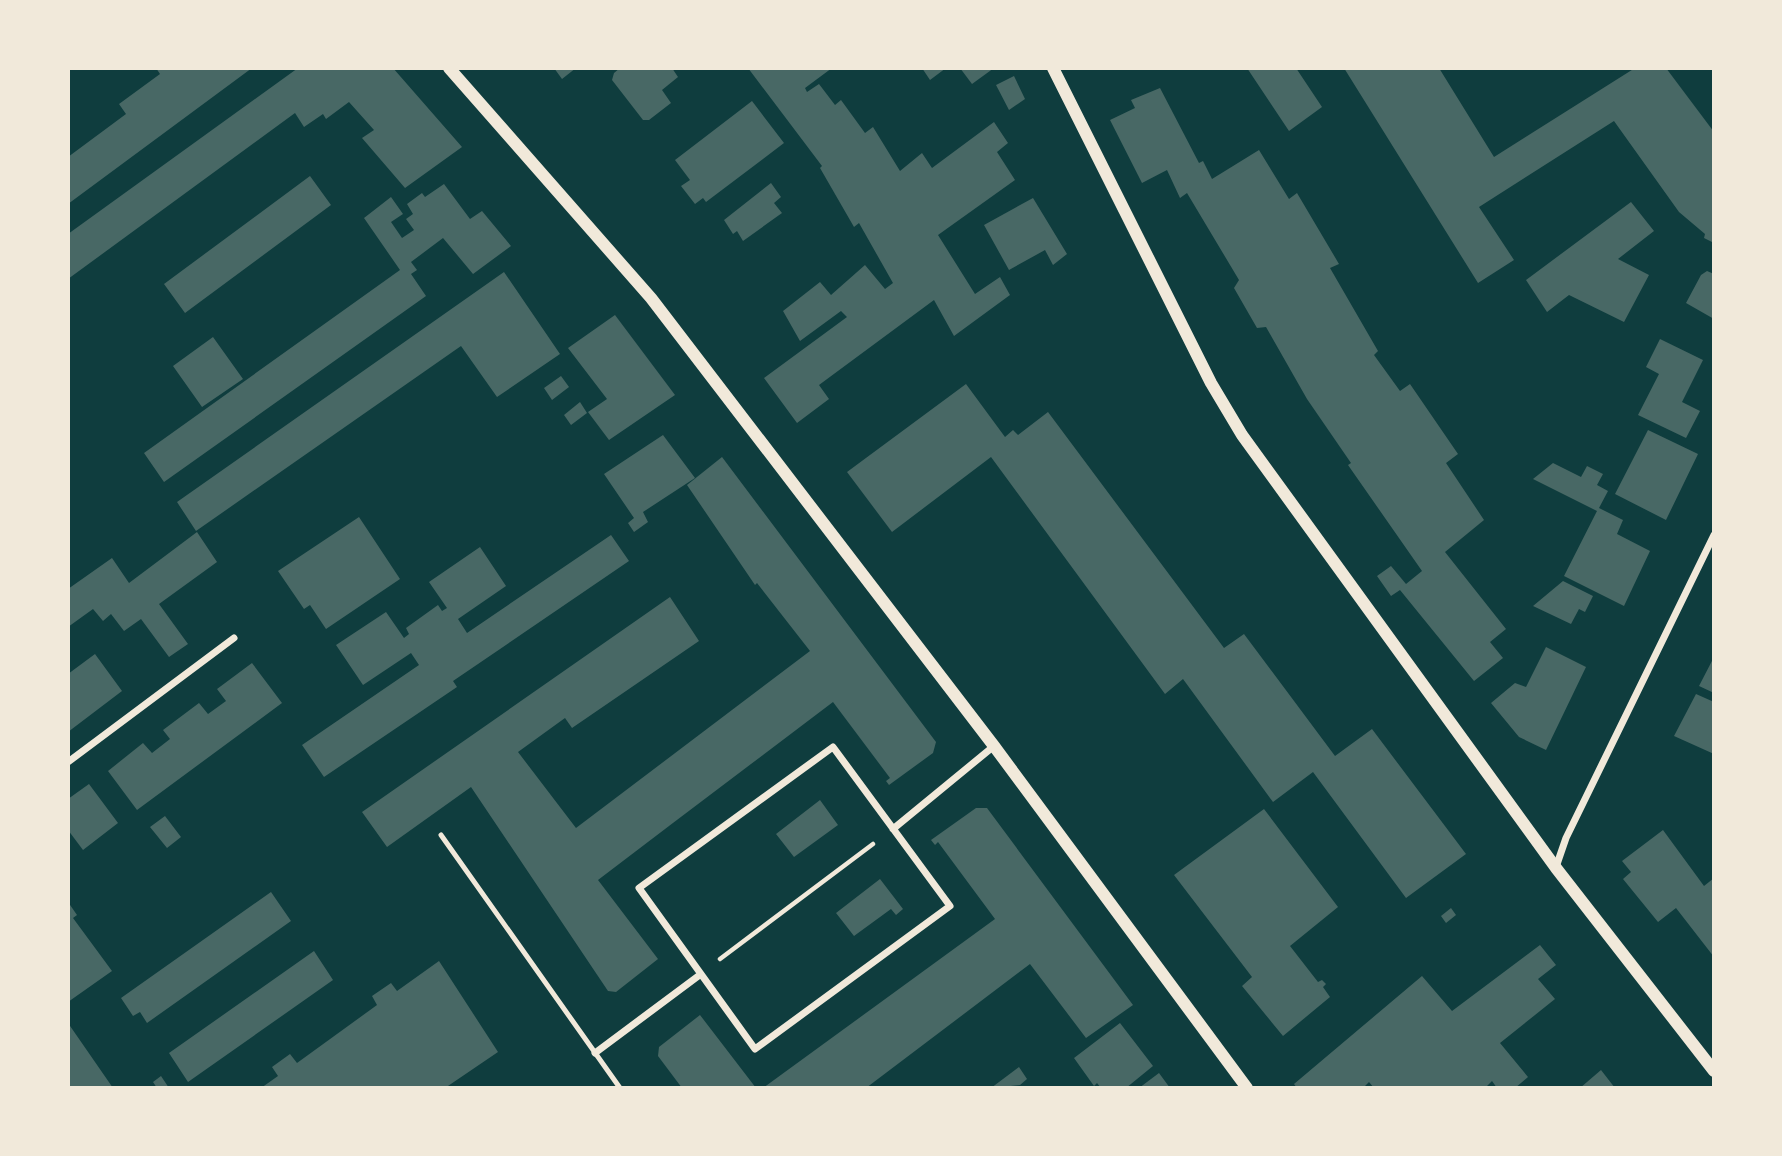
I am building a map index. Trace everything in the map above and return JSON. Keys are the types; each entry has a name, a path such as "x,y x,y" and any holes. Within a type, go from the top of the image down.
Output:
{"street":[{"path":"449,68 651,298 994,746 1247,1088"},
{"path":"1053,68 1211,383 1242,435 1556,868 1714,1071"},
{"path":"1556,868 1566,838 1714,535"},
{"path":"68,762 234,638"},
{"path":"893,829 994,746"},
{"path":"833,747 893,829 950,906 755,1049 639,888 833,747"},
{"path":"595,1053 701,974"}],"lane":[{"path":"441,835 618,1085 608,1088"}],"path":[{"path":"701,974 893,829"}],"building":[{"path":"156,68 252,68 68,204 68,157 126,114 119,104 160,74"},
{"path":"298,68 393,68 462,147 405,188 362,138 374,130 349,102 326,119 323,114 304,127 295,113 68,279 68,234"},
{"path":"554,68 576,68 562,79"},
{"path":"620,68 672,68 678,77 662,90 671,103 649,120 643,120 612,80 614,73"},
{"path":"748,68 832,68 805,88 807,92 819,84 835,105 841,100 865,133 873,127 900,171 922,153 932,168 994,122 1008,143 997,152 1015,180 938,235 975,294 1000,277 1010,295 954,336 934,300 819,385 829,399 797,423 764,378 847,317 841,311 800,341 783,311 820,282 831,295 865,265 885,289 893,283 859,223 854,227 820,168 822,166"},
{"path":"922,68 946,68 930,80"},
{"path":"960,68 994,68 972,84"},
{"path":"1247,68 1296,68 1322,107 1289,131"},
{"path":"1344,68 1439,68 1494,157 1635,68 1666,68 1714,132 1714,243 1704,238 1705,234 1679,212 1614,121 1479,207 1514,260 1478,283"},
{"path":"1014,76 1025,99 1009,110 996,85"},
{"path":"1160,88 1199,163 1203,161 1212,179 1259,150 1289,199 1297,193 1339,264 1330,268 1378,351 1374,355 1400,391 1410,384 1458,454 1446,463 1484,520 1445,552 1506,629 1490,642 1503,658 1474,681 1400,590 1391,596 1377,576 1391,566 1406,584 1422,571 1348,465 1351,463 1307,399 1266,327 1257,328 1234,288 1239,280 1187,193 1180,198 1167,170 1142,183 1110,120 1135,108 1131,100"},
{"path":"752,101 784,143 706,202 703,198 695,204 681,186 690,180 675,160"},
{"path":"310,176 331,205 185,313 164,284"},
{"path":"771,183 781,197 774,203 782,213 743,241 737,231 733,234 724,220"},
{"path":"444,184 470,219 482,211 511,246 473,274 443,238 411,262 417,270 411,274 426,296 164,482 144,453 400,270 364,218 391,197 403,214 391,222 402,238 414,230 406,219 413,214 407,204 422,193 425,197"},
{"path":"1033,198 1067,254 1053,265 1045,250 1009,270 984,225"},
{"path":"1631,202 1654,231 1618,259 1649,275 1624,322 1569,295 1547,312 1526,280"},
{"path":"1707,271 1714,274 1714,319 1686,303 1701,275"},
{"path":"504,272 560,354 497,397 461,346 196,531 177,502"},
{"path":"615,315 675,395 609,440 588,412 607,399 568,348"},
{"path":"213,337 243,379 202,407 173,366"},
{"path":"1660,339 1703,360 1682,402 1700,411 1686,438 1638,415 1659,374 1646,367"},
{"path":"561,376 569,387 552,400 544,388"},
{"path":"966,384 1005,437 1013,430 1018,435 1048,412 1224,648 1244,634 1335,756 1372,729 1466,854 1406,898 1313,772 1273,802 1183,679 1165,694 991,457 892,532 847,472"},
{"path":"580,402 587,413 571,425 564,415"},
{"path":"1648,430 1698,454 1666,520 1615,494"},
{"path":"663,435 695,478 643,512 648,522 634,532 628,523 634,518 604,474"},
{"path":"722,457 936,742 933,753 889,785 886,781 890,778 833,702 669,826 598,880 658,959 616,992 608,991 471,787 387,847 362,812 670,597 699,641 572,728 565,718 518,752 576,828 810,651 757,583 755,585 687,485"},
{"path":"1553,463 1581,477 1587,466 1603,474 1597,485 1608,491 1599,508 1623,520 1617,534 1650,551 1624,606 1564,576 1597,511 1533,479"},
{"path":"359,517 400,579 326,629 310,605 304,609 278,571"},
{"path":"197,532 217,562 159,604 188,644 169,657 141,619 124,631 111,614 103,621 93,609 68,627 68,589 112,558 129,583"},
{"path":"611,535 629,561 453,681 457,687 324,777 302,745 419,665 411,653 363,685 336,645 386,612 404,638 409,634 406,628 438,605 442,611 447,608 429,582 480,547 506,586 458,619 467,633"},
{"path":"1563,581 1593,596 1585,612 1579,609 1571,624 1533,606"},
{"path":"1546,647 1586,667 1546,750 1519,737 1491,703 1515,683 1526,687"},
{"path":"95,654 122,691 68,732 68,674"},
{"path":"1714,657 1714,693 1699,686"},
{"path":"252,663 282,703 137,810 108,771 143,743 152,753 170,739 163,730 199,703 208,714 226,701 217,689"},
{"path":"1696,694 1714,702 1714,754 1674,736"},
{"path":"89,784 118,823 83,850 68,830 68,799"},
{"path":"820,800 838,825 794,857 776,834"},
{"path":"976,808 987,808 1133,1005 1086,1038 1030,964 866,1088 763,1088 995,919 938,842 935,845 931,840"},
{"path":"1264,809 1338,907 1290,946 1318,982 1322,980 1326,984 1323,987 1330,997 1283,1036 1242,986 1252,977 1174,875"},
{"path":"165,816 181,837 167,848 150,827"},
{"path":"1663,830 1704,886 1714,878 1714,957 1676,908 1658,922 1623,879 1631,872 1622,861"},
{"path":"880,879 903,909 896,915 891,909 854,936 836,913"},
{"path":"271,892 291,921 147,1023 140,1012 133,1016 121,998"},
{"path":"68,902 77,915 73,918 112,971 68,1002"},
{"path":"1451,908 1456,915 1446,923 1441,916"},
{"path":"1540,945 1556,965 1538,979 1555,999 1500,1043 1528,1077 1515,1088 1497,1088 1492,1081 1485,1088 1374,1088 1369,1082 1363,1088 1297,1088 1294,1084 1422,976 1452,1011"},
{"path":"314,951 333,980 188,1082 169,1053"},
{"path":"439,961 498,1052 445,1088 261,1088 278,1076 272,1067 290,1054 297,1063 377,1005 372,996 391,983 397,991"},
{"path":"700,1015 756,1088 682,1088 658,1056 659,1047"},
{"path":"68,1023 113,1088 68,1088"},
{"path":"1120,1023 1153,1066 1126,1088 1101,1088 1097,1083 1094,1086 1074,1058"},
{"path":"1019,1067 1027,1079 1020,1085 991,1088"},
{"path":"1601,1070 1615,1088 1580,1088"},
{"path":"1159,1073 1170,1088 1139,1088"},
{"path":"161,1076 169,1088 157,1088 153,1082"}]}
